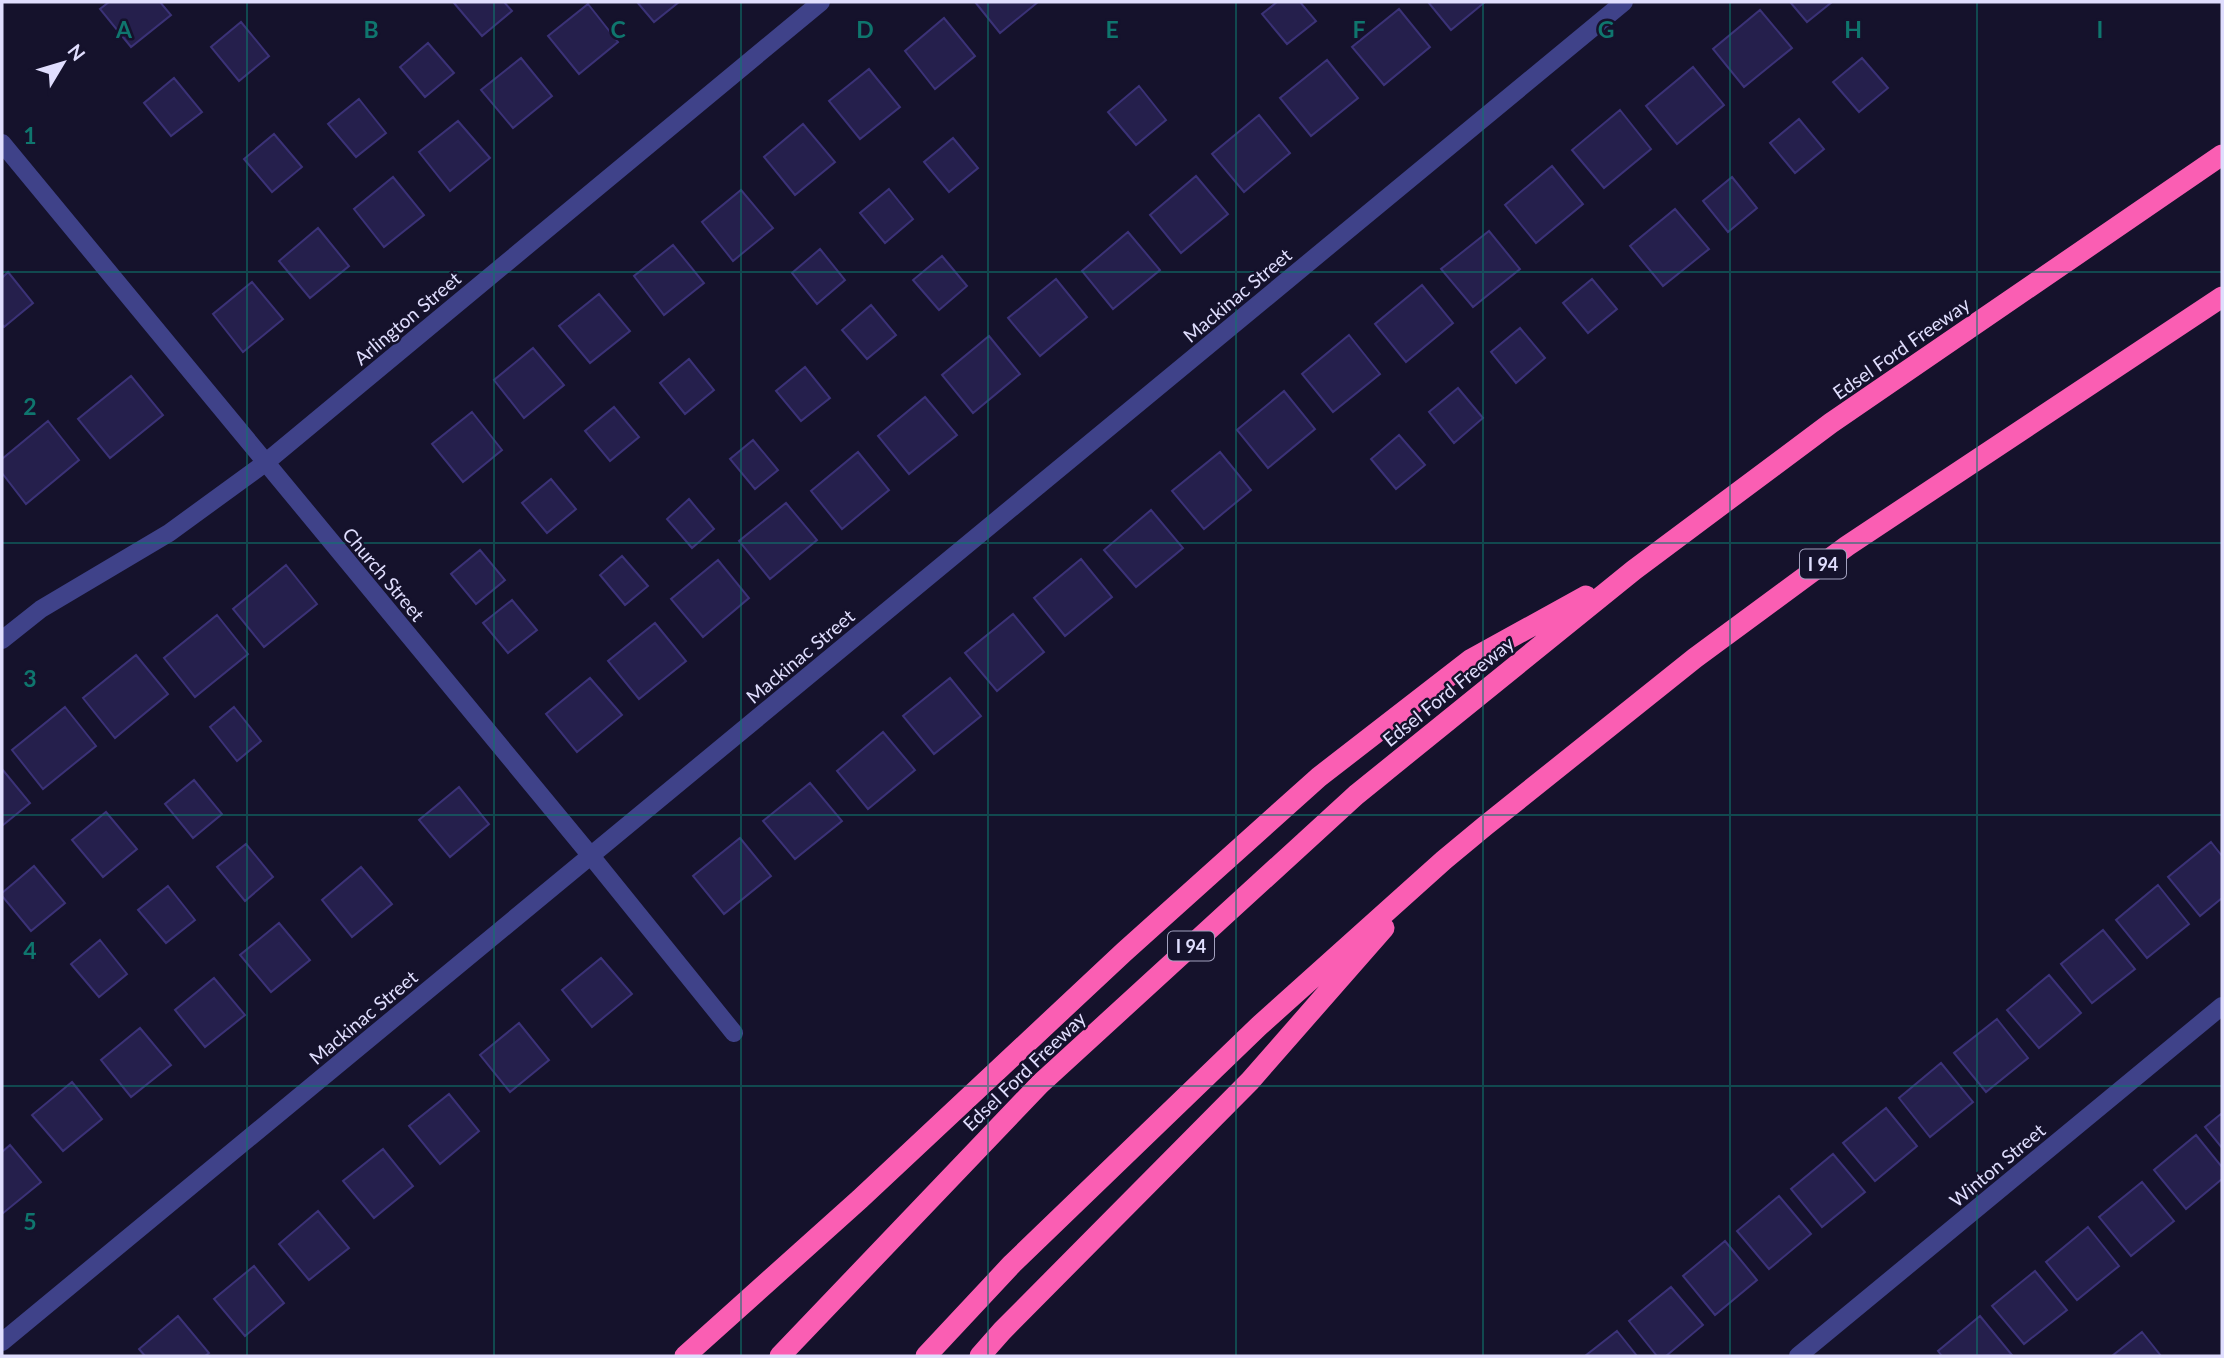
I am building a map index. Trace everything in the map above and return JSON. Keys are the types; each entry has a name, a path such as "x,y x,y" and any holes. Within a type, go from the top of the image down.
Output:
{"highway":[{"name":"Edsel Ford Freeway","path":"780,1356 1040,1084 1356,795 1634,570 1832,423 2222,155"},
{"name":"I 94","path":"926,1356 1012,1264 1239,1045 1444,860 1695,657 1847,546 2222,297"},
{"path":"685,1356 860,1199 1124,952 1319,777 1470,660 1634,570"},
{"path":"979,1356 1250,1081 1444,860"}],"street":[{"name":"Arlington Street","path":"2,640 41,609 169,533 265,463 821,2"},
{"name":"Mackinac Street","path":"2,1342 1624,2"},
{"name":"Church Street","path":"2,143 734,1033"},
{"name":"Winton Street","path":"1798,1356 2222,1006"}],"building":[{"path":"109,2 160,2 171,15 131,47 100,9"},
{"path":"504,2 512,11 482,36 454,3"},
{"path":"637,2 679,2 654,22"},
{"path":"975,2 1038,2 1000,33"},
{"path":"1277,2 1300,2 1316,21 1287,44 1262,14"},
{"path":"1428,2 1485,2 1451,30"},
{"path":"1790,2 1832,2 1807,22"},
{"path":"588,4 618,42 579,74 548,36"},
{"path":"1399,9 1430,47 1384,85 1352,47"},
{"path":"1760,10 1792,48 1744,87 1713,49"},
{"path":"944,18 975,56 935,89 905,51"},
{"path":"241,22 269,56 239,81 211,47"},
{"path":"428,43 454,73 425,97 400,67"},
{"path":"521,58 552,96 513,128 481,90"},
{"path":"1862,58 1888,88 1859,112 1833,82"},
{"path":"1327,60 1358,98 1311,136 1280,98"},
{"path":"1693,67 1724,105 1677,144 1646,106"},
{"path":"869,69 900,107 860,139 829,101"},
{"path":"174,78 202,112 171,136 144,103"},
{"path":"1139,86 1166,120 1136,145 1108,112"},
{"path":"359,99 386,133 356,157 328,124"},
{"path":"1620,110 1651,149 1604,188 1572,150"},
{"path":"1259,115 1290,153 1244,192 1212,154"},
{"path":"1799,119 1824,149 1795,173 1770,143"},
{"path":"458,121 490,158 450,191 419,152"},
{"path":"803,124 835,162 795,195 764,157"},
{"path":"274,134 302,167 272,192 244,159"},
{"path":"953,138 978,168 949,192 924,162"},
{"path":"1552,166 1583,204 1536,243 1505,205"},
{"path":"1196,176 1228,214 1181,253 1150,215"},
{"path":"393,177 424,215 384,247 354,209"},
{"path":"1732,177 1757,208 1728,232 1703,201"},
{"path":"889,189 913,219 885,243 860,213"},
{"path":"741,190 773,228 733,261 702,222"},
{"path":"1675,209 1709,249 1663,286 1630,246"},
{"path":"318,228 349,266 310,298 279,261"},
{"path":"1489,231 1520,269 1473,307 1441,269"},
{"path":"1128,232 1160,270 1113,309 1082,271"},
{"path":"673,245 704,283 664,315 634,276"},
{"path":"820,249 845,280 817,304 792,273"},
{"path":"942,256 967,286 939,310 913,280"},
{"path":"8,272 33,303 4,327 2,278"},
{"path":"1056,279 1087,317 1040,356 1008,318"},
{"path":"1592,279 1617,309 1588,333 1563,303"},
{"path":"252,282 283,319 243,352 213,314"},
{"path":"1422,285 1453,323 1406,362 1375,324"},
{"path":"599,294 630,331 590,363 559,326"},
{"path":"871,305 896,335 867,359 842,330"},
{"path":"1520,328 1545,358 1516,383 1491,352"},
{"path":"1349,335 1380,374 1333,412 1302,374"},
{"path":"989,336 1020,374 973,413 942,375"},
{"path":"533,348 564,385 524,418 494,380"},
{"path":"689,359 714,390 685,414 660,383"},
{"path":"805,367 830,398 801,421 776,391"},
{"path":"131,376 163,415 110,458 78,419"},
{"path":"1458,388 1483,418 1454,443 1429,412"},
{"path":"1284,391 1315,429 1268,468 1237,430"},
{"path":"925,397 957,435 909,474 878,436"},
{"path":"614,407 639,437 610,461 585,431"},
{"path":"472,412 502,450 463,482 432,444"},
{"path":"48,421 79,460 26,504 2,473 2,459"},
{"path":"1399,435 1425,465 1396,489 1371,459"},
{"path":"753,440 778,470 755,489 730,459"},
{"path":"858,452 889,490 842,529 811,491"},
{"path":"1220,452 1251,490 1204,529 1172,491"},
{"path":"551,479 576,509 547,533 522,503"},
{"path":"689,499 714,529 692,548 667,519"},
{"path":"786,503 817,540 770,579 739,541"},
{"path":"1151,510 1183,548 1136,587 1104,550"},
{"path":"480,550 505,580 476,604 451,574"},
{"path":"622,556 648,586 625,605 600,575"},
{"path":"1081,559 1112,597 1065,636 1034,598"},
{"path":"718,560 749,598 703,637 671,599"},
{"path":"286,565 317,604 264,647 233,609"},
{"path":"512,600 537,630 508,653 483,623"},
{"path":"1013,614 1044,652 997,691 965,653"},
{"path":"217,615 248,654 195,697 164,658"},
{"path":"655,623 686,661 639,699 608,661"},
{"path":"136,655 168,694 115,738 83,698"},
{"path":"590,678 622,715 577,752 546,714"},
{"path":"950,678 981,716 934,754 903,716"},
{"path":"65,707 96,746 43,789 12,750"},
{"path":"234,707 261,741 237,761 210,727"},
{"path":"883,732 915,770 868,809 837,771"},
{"path":"2,769 30,803 2,826"},
{"path":"194,780 222,814 193,838 165,804"},
{"path":"810,783 842,821 795,859 763,821"},
{"path":"459,787 489,824 450,857 419,820"},
{"path":"106,812 137,849 103,877 72,840"},
{"path":"740,838 771,876 724,914 693,876"},
{"path":"2211,842 2222,856 2222,898 2200,916 2168,877"},
{"path":"246,844 273,877 245,901 217,867"},
{"path":"34,866 65,903 31,931 2,893"},
{"path":"361,867 392,904 352,937 322,900"},
{"path":"2158,885 2189,924 2147,958 2116,920"},
{"path":"168,886 195,920 166,943 138,910"},
{"path":"279,923 310,960 271,992 240,955"},
{"path":"2103,930 2135,969 2092,1003 2061,964"},
{"path":"100,940 127,974 99,997 71,964"},
{"path":"601,958 632,994 592,1027 562,990"},
{"path":"2049,975 2081,1013 2039,1048 2007,1010"},
{"path":"214,978 245,1015 205,1047 175,1010"},
{"path":"1997,1019 2028,1058 1986,1092 1954,1053"},
{"path":"519,1023 549,1060 510,1092 480,1055"},
{"path":"140,1028 171,1065 131,1097 101,1060"},
{"path":"1941,1063 1973,1102 1930,1137 1899,1098"},
{"path":"72,1082 102,1119 63,1151 32,1115"},
{"path":"449,1094 479,1131 440,1164 409,1126"},
{"path":"1886,1108 1917,1146 1875,1181 1843,1143"},
{"path":"2222,1113 2222,1148 2205,1127"},
{"path":"2196,1135 2222,1167 2222,1179 2186,1209 2154,1170"},
{"path":"10,1145 41,1182 2,1214 2,1152"},
{"path":"383,1149 413,1186 374,1218 343,1181"},
{"path":"1833,1154 1865,1192 1822,1227 1791,1189"},
{"path":"2142,1182 2174,1221 2131,1256 2099,1217"},
{"path":"1779,1196 1811,1234 1769,1269 1737,1231"},
{"path":"318,1211 349,1248 309,1280 279,1244"},
{"path":"2088,1227 2119,1266 2077,1300 2046,1262"},
{"path":"1725,1241 1757,1280 1715,1315 1683,1276"},
{"path":"254,1266 284,1303 245,1336 214,1299"},
{"path":"2035,1271 2067,1310 2024,1344 1992,1306"},
{"path":"1671,1287 1703,1325 1666,1356 1657,1356 1629,1321"},
{"path":"178,1316 209,1353 205,1356 145,1356 139,1349"},
{"path":"1980,1316 2012,1355 1942,1356 1938,1351"},
{"path":"1617,1331 1637,1356 1585,1356"},
{"path":"2142,1332 2161,1356 2112,1356"}]}
